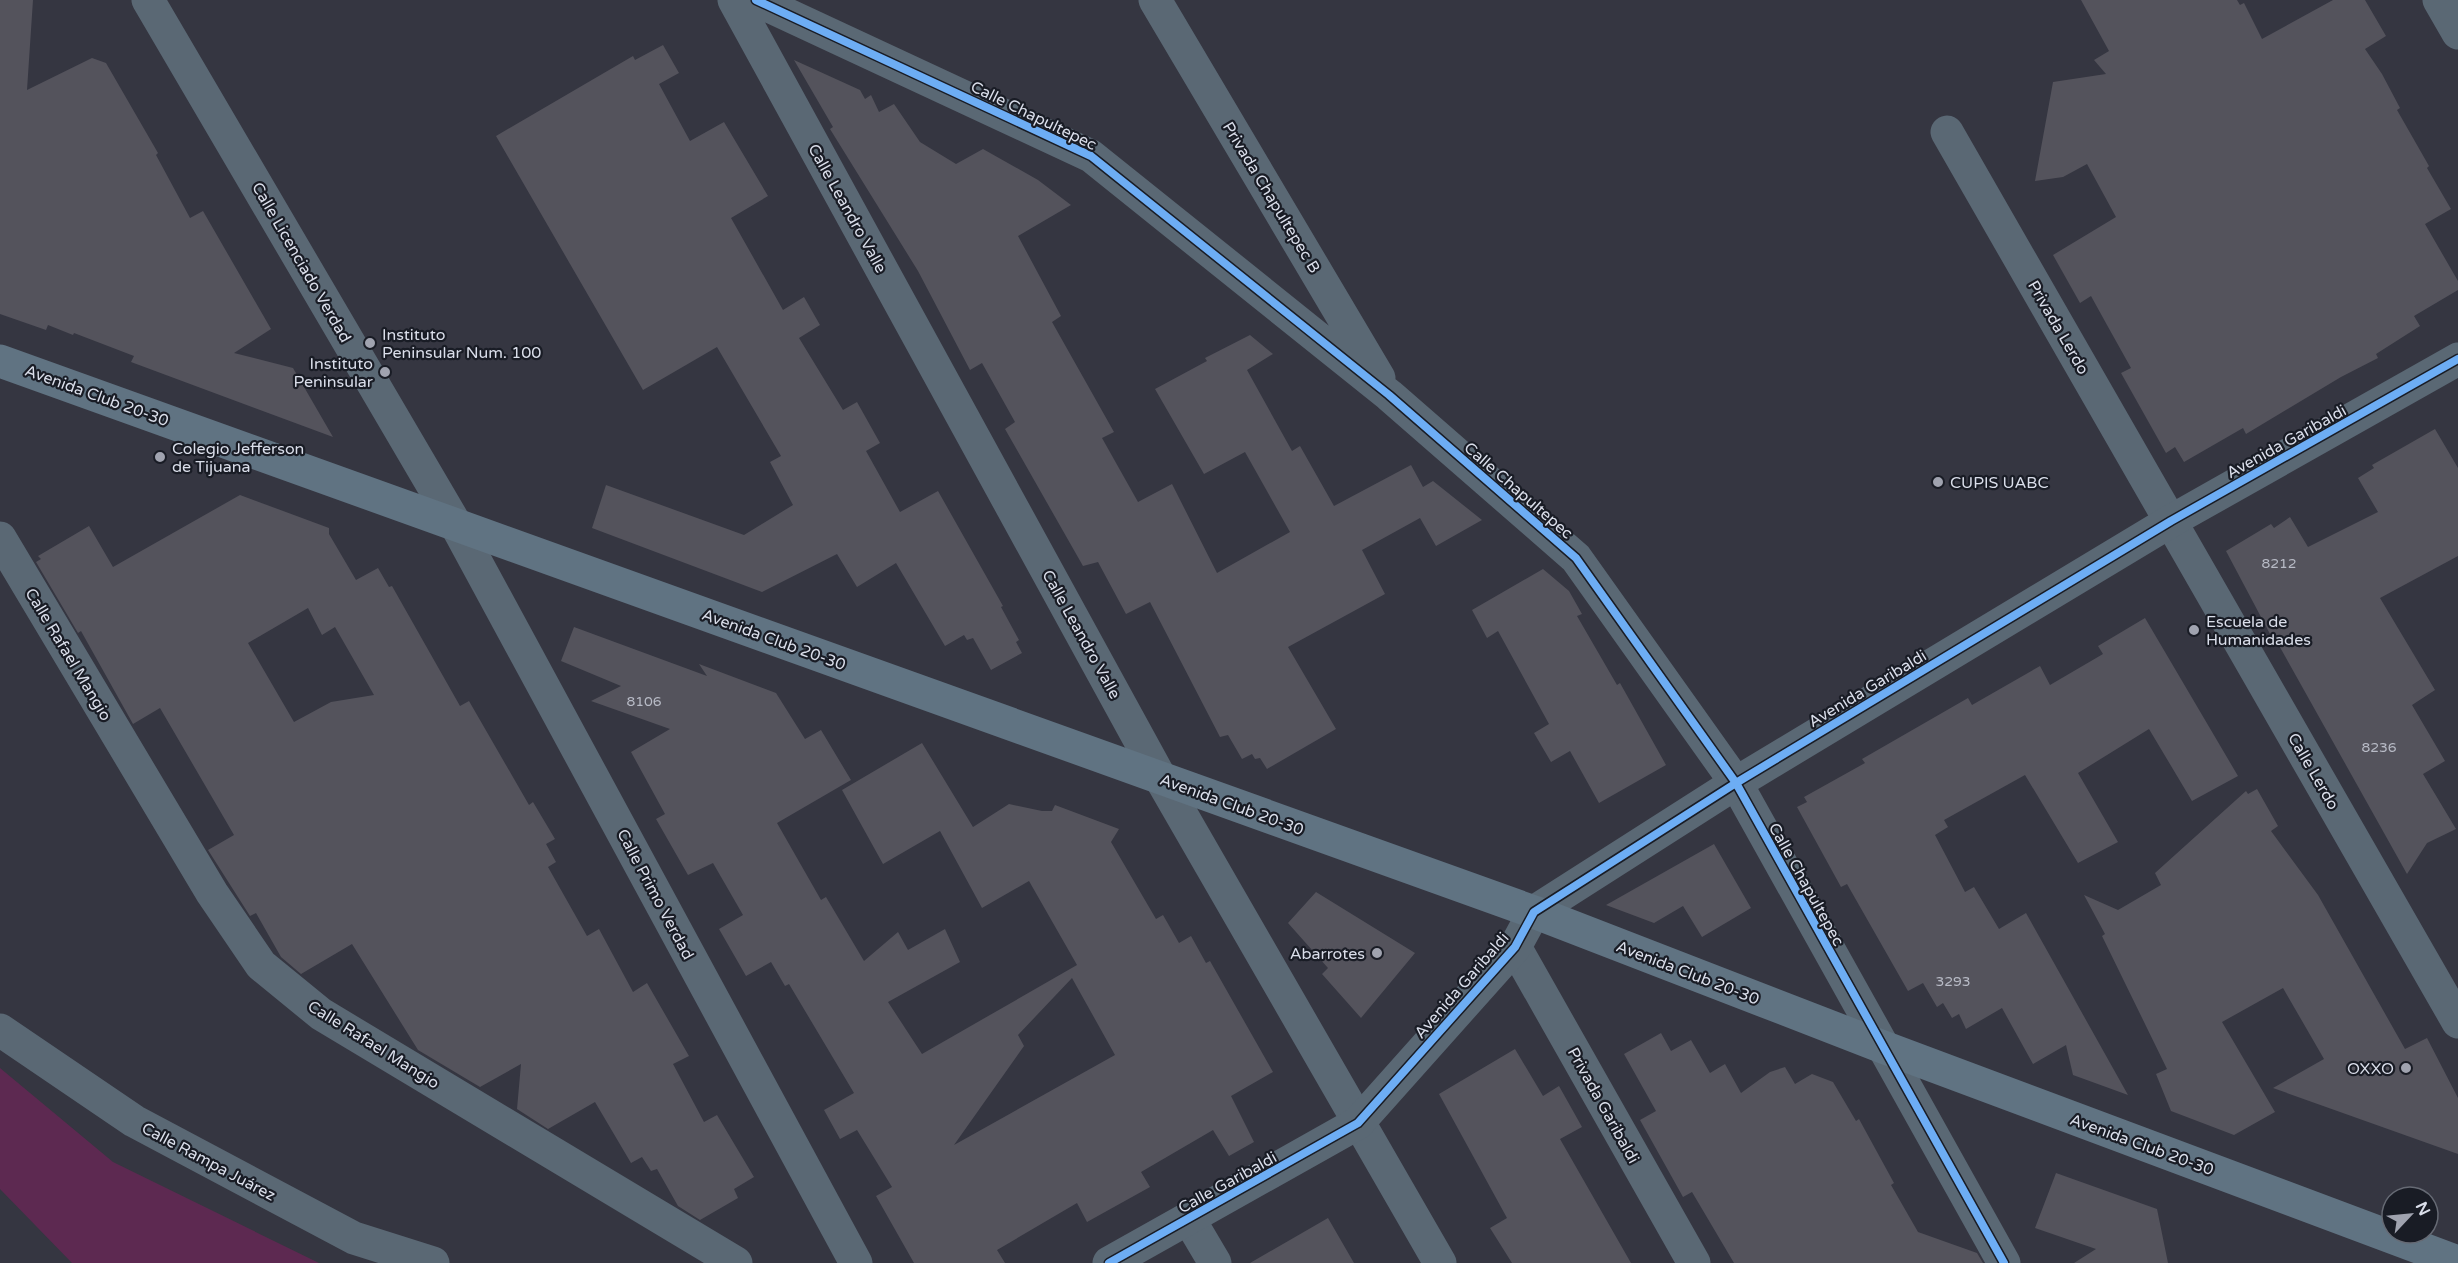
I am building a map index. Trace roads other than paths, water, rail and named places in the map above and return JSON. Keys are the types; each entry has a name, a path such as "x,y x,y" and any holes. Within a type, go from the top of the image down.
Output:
{"main road":[{"name":"Avenida Club 20-30","path":"0,361 1534,912 1883,1047 2458,1262"}],"street":[{"name":"Calle Licenciado Verdad","path":"148,0 456,525"},
{"name":"Calle Leandro Valle","path":"734,0 1161,779 1440,1263"},
{"name":"Calle Chapultepec","path":"756,0 1091,156 1389,395 1576,558 1736,783 2004,1263"},
{"name":"Privada Chapultepec B","path":"1155,0 1389,395"},
{"path":"2439,0 2458,33"},
{"name":"Privada Lerdo","path":"1947,132 2170,521"},
{"name":"Avenida Garibaldi","path":"1358,1123 1515,947 1534,912 1736,783 2170,521 2458,359"},
{"name":"Calle Lerdo","path":"2170,521 2458,1022"},
{"name":"Calle Primo Verdad","path":"456,525 856,1263"},
{"name":"Calle Rafael Mangio","path":"0,538 212,893 261,965 321,1014 736,1263"},
{"name":"Privada Garibaldi","path":"1515,947 1694,1263"},
{"name":"Calle Rampa Juárez","path":"0,1030 134,1120 354,1238 434,1263"},
{"name":"Calle Garibaldi","path":"1109,1263 1358,1123"},
{"path":"1189,1219 1215,1263"}],"place":[{"name":"Instituto Peninsular Num. 100","path":"370,343"},
{"name":"Instituto Peninsular","path":"385,372"},
{"name":"Colegio Jefferson de Tijuana","path":"160,457"},
{"name":"CUPIS UABC","path":"1938,482"},
{"name":"Escuela de Humanidades","path":"2194,630"},
{"name":"Abarrotes","path":"1377,953"},
{"name":"OXXO","path":"2406,1068"}]}
